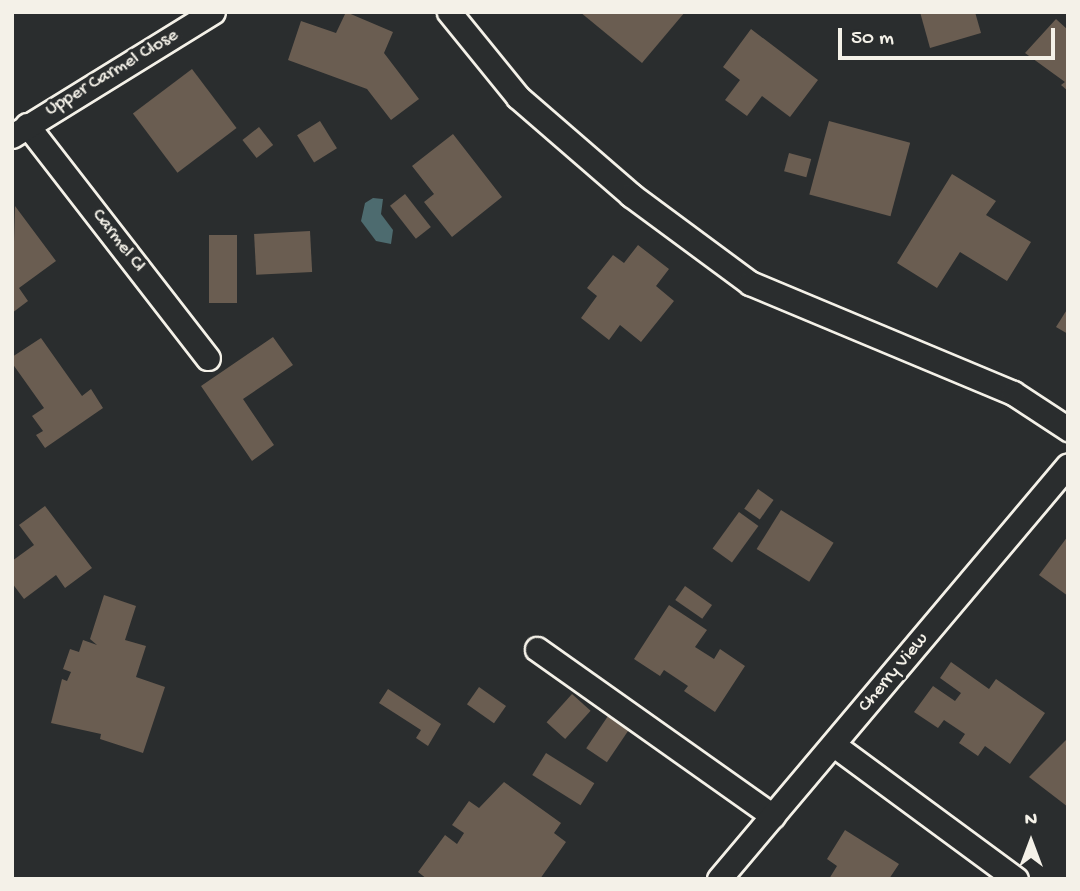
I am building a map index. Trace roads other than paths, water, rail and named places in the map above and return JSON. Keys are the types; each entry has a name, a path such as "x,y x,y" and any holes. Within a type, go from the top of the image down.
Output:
{"street":[{"name":"Upper Carmel Close","path":"20,130 213,12"},
{"path":"449,12 518,97 631,195 750,283 1013,393 1068,429"},
{"name":"Carmel Cl","path":"20,130 208,358"},
{"name":"Cherry View","path":"719,879 1068,465"},
{"path":"537,649 773,816"},
{"path":"834,745 1016,879"}],"water":[{"path":"373,198 383,199 381,214 393,230 391,244 376,241 361,221 365,203"}]}
